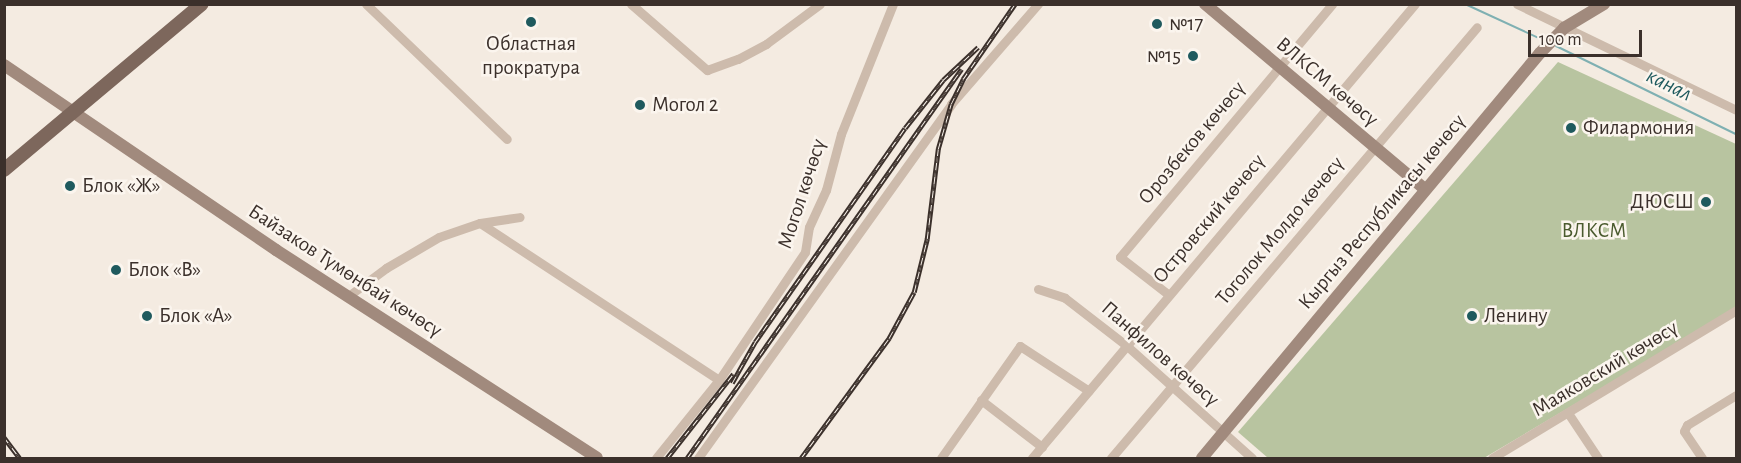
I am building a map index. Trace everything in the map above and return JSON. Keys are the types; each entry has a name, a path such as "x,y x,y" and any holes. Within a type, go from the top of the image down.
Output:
{"main road":[{"path":"4,170 202,4"},
{"name":"ВЛКСМ көчөсү","path":"1205,4 1425,189"},
{"name":"Кыргыз Республикасы көчөсү","path":"1202,459 1425,189 1564,28 1604,4"},
{"name":"Байзаков Түмөнбай көчөсү","path":"4,65 75,110 347,297 597,459"}],"street":[{"path":"366,4 507,139"},
{"path":"631,4 707,69 728,64 766,44 820,4"},
{"name":"Могол көчөсү","path":"656,459 719,381 806,252 809,227 826,190 841,135 893,4"},
{"path":"698,459 951,104 1038,4"},
{"name":"Орозбеков көчөсү","path":"1169,295 1120,257 1332,4"},
{"name":"Островский көчөсү","path":"1032,459 1415,4"},
{"path":"1517,4 1737,110"},
{"name":"Тоголок Молдо көчөсү","path":"1111,459 1477,27"},
{"path":"347,297 386,267 439,237 480,223 520,217"},
{"path":"480,223 719,381"},
{"name":"Панфилов көчөсү","path":"1038,289 1065,298 1127,346 1252,459"},
{"name":"Маяковский көчөсү","path":"1492,459 1737,310"},
{"path":"941,459 1020,346 1089,392"},
{"path":"1702,459 1684,431 1687,425 1737,395"},
{"path":"981,400 1042,447"},
{"path":"1568,414 1598,459"}],"green space":[{"name":"ВЛКСМ","path":"1558,62 1736,144 1736,309 1484,458 1268,458 1238,432"}],"waterway":[{"name":"канал","path":"1465,4 1545,41"},
{"name":"канал","path":"1556,46 1736,134"}],"railway":[{"path":"801,458 889,338 914,292 927,239 938,149 951,104 963,79 1015,4"},
{"path":"732,383 755,342 905,128 943,80 978,47"},
{"path":"687,458 961,69"},
{"path":"667,458 733,374"},
{"path":"4,437 20,458"}],"place":[{"name":"Областная прократура","path":"531,22"},
{"name":"№17","path":"1157,24"},
{"name":"№15","path":"1193,56"},
{"name":"Могол 2","path":"640,105"},
{"name":"Филармония","path":"1571,128"},
{"name":"Блок «Ж»","path":"70,186"},
{"name":"ДЮСШ","path":"1706,202"},
{"name":"Блок «В»","path":"116,270"},
{"name":"Блок «А»","path":"147,316"},
{"name":"Ленину","path":"1472,316"}]}
